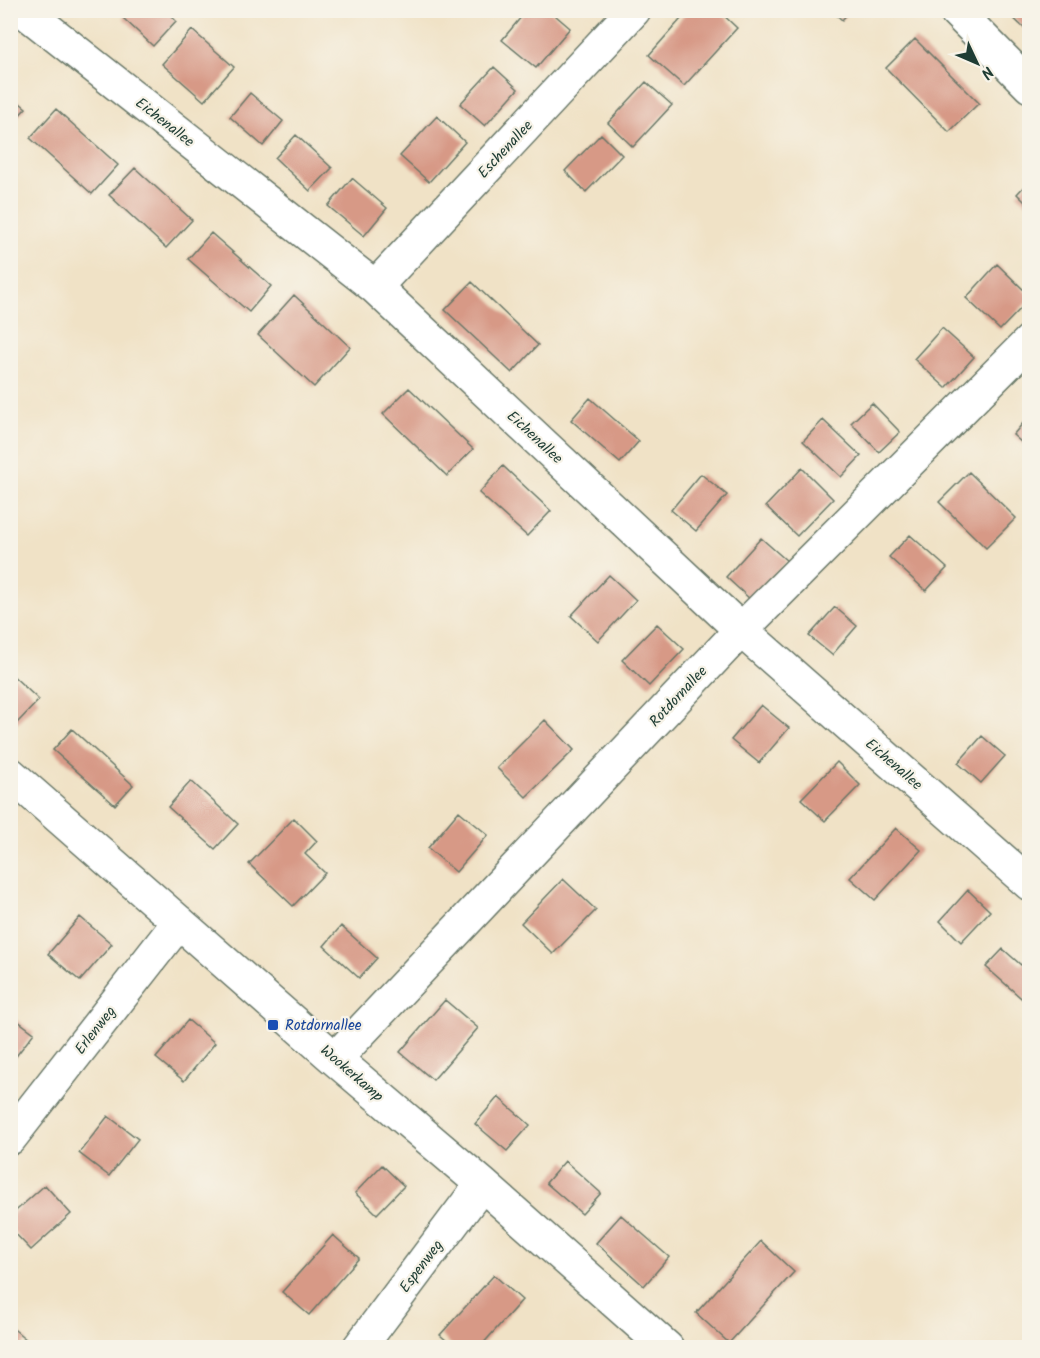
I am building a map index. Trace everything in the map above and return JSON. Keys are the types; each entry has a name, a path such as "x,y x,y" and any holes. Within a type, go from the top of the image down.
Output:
{"street":[{"name":"Eichenallee","path":"23,10 375,287 741,630 1029,884"},
{"name":"Eschenallee","path":"375,287 634,10"},
{"path":"955,10 1029,86"},
{"name":"Rotdornallee","path":"335,1059 741,630 1029,341"},
{"name":"Wookerkamp","path":"10,774 335,1059 483,1184 667,1347"},
{"name":"Erlenweg","path":"10,1138 179,922"},
{"name":"Espenweg","path":"359,1347 483,1184"}],"building":[{"path":"130,10 165,10 176,21 153,46 123,18"},
{"path":"527,10 549,10 570,28 536,68 502,40"},
{"path":"689,10 718,10 737,28 684,86 649,55"},
{"path":"831,10 851,10 842,20"},
{"path":"1005,10 1029,10 1029,31 1028,32"},
{"path":"192,30 234,67 204,101 162,64"},
{"path":"915,39 979,103 949,132 886,68"},
{"path":"494,67 518,89 485,126 460,104"},
{"path":"646,82 672,105 633,147 608,123"},
{"path":"250,93 283,121 263,146 230,117"},
{"path":"10,95 26,108 10,125"},
{"path":"56,109 118,165 92,194 30,138"},
{"path":"437,116 465,142 429,182 400,156"},
{"path":"601,134 622,155 586,192 565,171"},
{"path":"296,135 332,168 310,191 275,158"},
{"path":"135,168 192,220 166,248 109,195"},
{"path":"352,178 387,208 364,236 328,206"},
{"path":"1029,181 1029,206 1017,194"},
{"path":"211,233 271,286 249,312 188,259"},
{"path":"997,264 1029,295 1029,300 1000,330 966,298"},
{"path":"472,282 538,345 512,373 445,310"},
{"path":"294,295 350,347 314,387 258,335"},
{"path":"942,328 974,357 946,388 914,359"},
{"path":"409,388 473,449 447,476 383,414"},
{"path":"590,398 639,441 620,463 571,420"},
{"path":"872,403 900,432 879,452 851,423"},
{"path":"1029,416 1029,449 1013,435"},
{"path":"823,420 861,456 841,477 803,441"},
{"path":"503,466 551,511 527,536 479,493"},
{"path":"802,468 833,499 797,536 766,506"},
{"path":"969,472 1016,518 986,548 939,502"},
{"path":"701,474 727,495 696,531 671,510"},
{"path":"910,535 947,568 926,591 889,557"},
{"path":"761,538 787,561 751,600 726,577"},
{"path":"609,575 636,600 598,641 571,616"},
{"path":"835,607 857,626 832,655 809,636"},
{"path":"657,624 684,649 649,686 622,660"},
{"path":"10,673 39,700 17,723 10,717"},
{"path":"761,705 789,728 759,763 731,740"},
{"path":"545,720 574,750 526,797 497,768"},
{"path":"72,729 133,785 115,805 53,750"},
{"path":"982,736 1005,756 981,783 958,763"},
{"path":"837,762 860,785 825,821 801,799"},
{"path":"191,781 238,824 215,849 168,807"},
{"path":"459,811 488,835 456,872 428,848"},
{"path":"294,818 317,841 305,854 325,873 293,906 249,864"},
{"path":"896,828 921,850 875,900 850,878"},
{"path":"563,879 596,910 553,954 521,923"},
{"path":"968,890 990,911 961,942 940,921"},
{"path":"80,917 112,944 80,981 48,954"},
{"path":"341,926 377,958 359,978 324,946"},
{"path":"1003,949 1021,965 1029,957 1028,1004 986,967"},
{"path":"445,1000 478,1028 433,1080 400,1052"},
{"path":"10,1015 34,1033 10,1064"},
{"path":"188,1020 215,1043 184,1081 156,1058"},
{"path":"498,1097 530,1125 507,1151 475,1124"},
{"path":"108,1116 138,1139 109,1176 79,1153"},
{"path":"565,1161 601,1193 582,1214 546,1183"},
{"path":"382,1165 404,1186 377,1214 355,1193"},
{"path":"45,1185 71,1214 31,1250 10,1228 10,1216"},
{"path":"621,1215 669,1257 644,1286 596,1243"},
{"path":"333,1235 359,1258 309,1315 282,1292"},
{"path":"761,1241 794,1272 729,1343 696,1313"},
{"path":"494,1275 522,1300 480,1347 454,1347 440,1335"},
{"path":"10,1326 27,1340 21,1347 10,1347"}],"place":[{"name":"Rotdornallee","path":"273,1025"}]}
